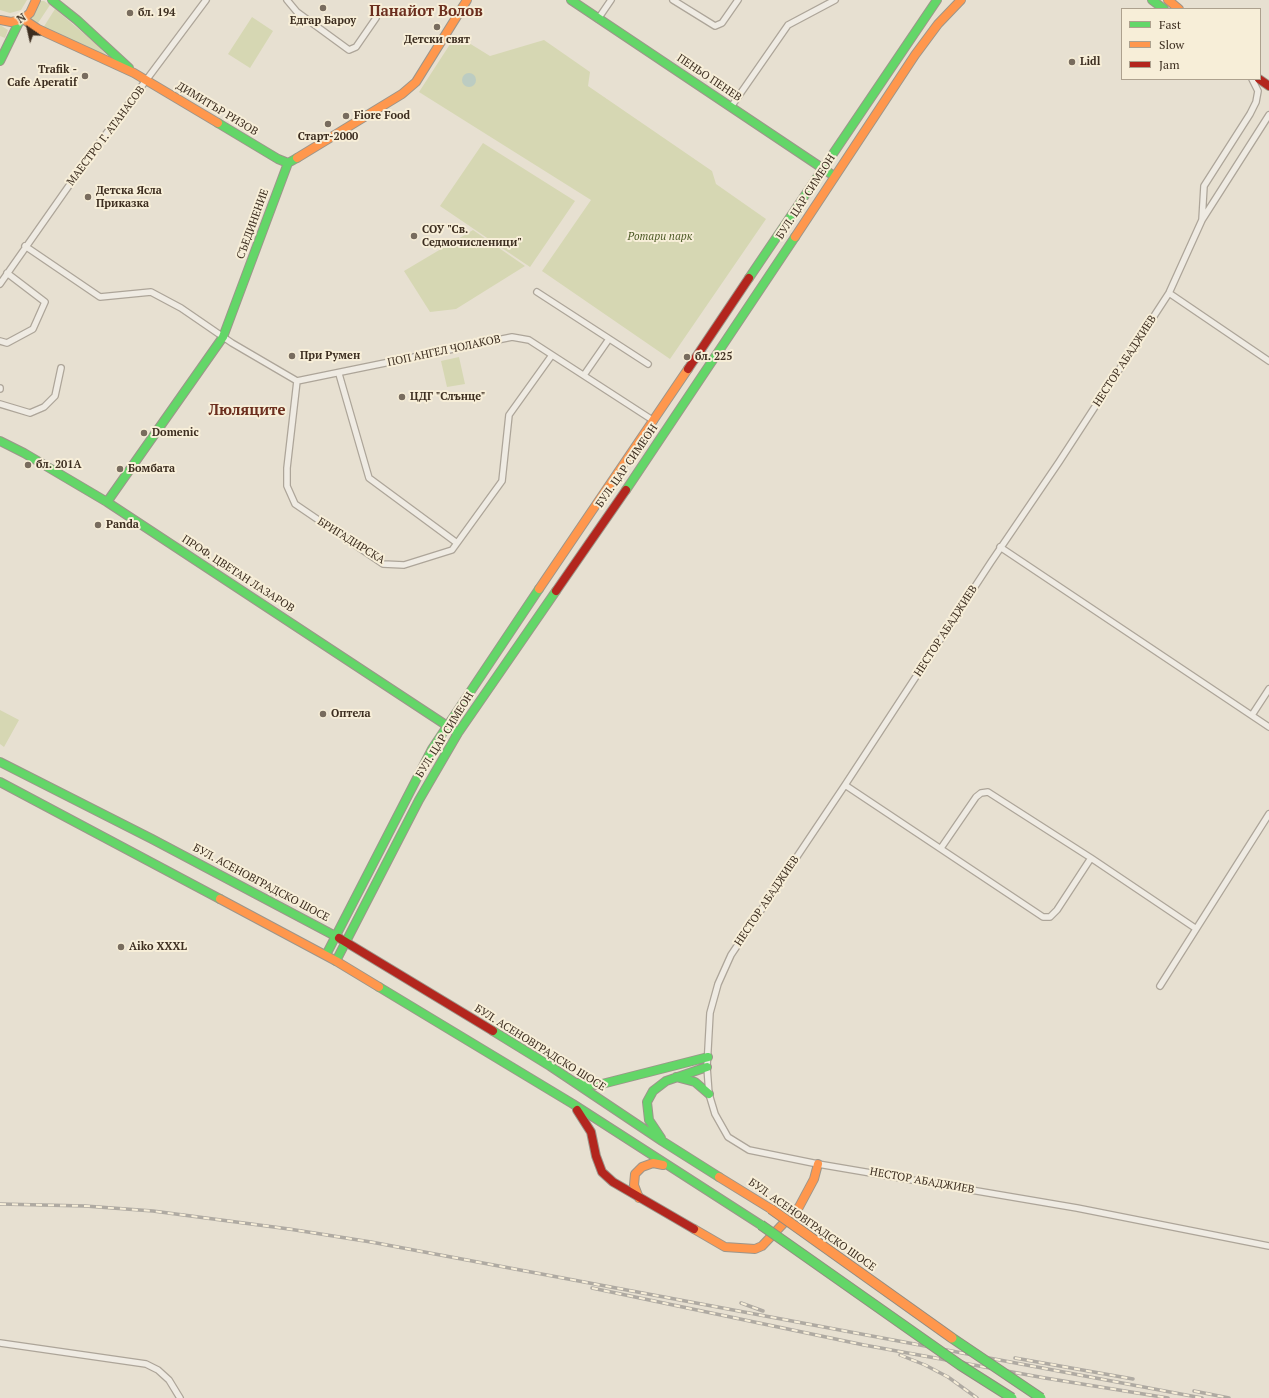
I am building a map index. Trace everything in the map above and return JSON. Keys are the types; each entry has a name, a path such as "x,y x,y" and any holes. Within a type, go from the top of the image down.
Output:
{"main road":[{"path":"0,20 11,22 22,19 30,13 36,0"},
{"name":"ДИМИТЪР РИЗОВ","path":"52,0 77,20 134,73"},
{"path":"288,162 402,94 416,82 467,0"},
{"name":"ПЕНЬО ПЕНЕВ","path":"572,0 598,19 834,176"},
{"name":"БУЛ. ЦАР СИМЕОН","path":"326,955 432,748 937,0"},
{"name":"БУЛ. ЦАР СИМЕОН","path":"336,961 419,800 458,733 658,443 915,55 938,24 961,0"},
{"path":"1152,0 1163,8"},
{"path":"1168,0 1178,8"},
{"path":"0,61 22,19"},
{"name":"ДИМИТЪР РИЗОВ","path":"22,19 38,29 134,73 278,158 288,162"},
{"path":"1260,80 1269,86"},
{"name":"СЪЕДИНЕНИЕ","path":"107,502 223,337 288,162"},
{"name":"ПРОФ. ЦВЕТАН ЛАЗАРОВ","path":"0,441 24,453 107,502 458,733"},
{"name":"БУЛ. АСЕНОВГРАДСКО ШОСЕ","path":"0,762 152,839 346,942 575,1083 662,1141 771,1209 972,1353 1041,1398"},
{"path":"0,782 326,955 573,1104 761,1225 960,1365 1012,1398"},
{"path":"575,1083 598,1085 708,1057"},
{"path":"662,1141 649,1120 647,1102 653,1091 666,1080 708,1067"},
{"path":"676,1077 695,1082 709,1094"},
{"path":"573,1104 591,1132 596,1156 602,1172 613,1182 639,1198 725,1247 746,1250 755,1249 762,1246 799,1207 814,1179 818,1164"},
{"path":"639,1198 634,1185 635,1174 642,1167 653,1163 669,1166"}],"street":[{"name":"МАЕСТРО Г. АТАНАСОВ","path":"0,284 25,246 206,0"},
{"path":"287,0 297,12 348,50 356,47 376,18"},
{"path":"598,19 610,0"},
{"path":"673,0 715,26 722,23 738,0"},
{"path":"731,107 788,24 835,0"},
{"name":"НЕСТОР АБАДЖИЕВ","path":"1202,220 1204,186 1250,114 1256,102 1258,91 1252,80"},
{"name":"НЕСТОР АБАДЖИЕВ","path":"1269,115 1202,220 1169,293 1059,462 1000,547 846,785 731,955 718,984 710,1013 708,1057 709,1094 715,1114 728,1137 749,1150 818,1164 1077,1208 1269,1246"},
{"path":"25,246 100,297 151,292 181,308 223,337 297,382"},
{"path":"0,341 7,343 33,329 45,302 7,273"},
{"path":"537,292 648,364"},
{"path":"1169,293 1269,361"},
{"name":"ПОП АНГЕЛ ЧОЛАКОВ","path":"297,382 512,337 529,340 654,421"},
{"path":"584,375 610,339"},
{"name":"БРИГАДИРСКА","path":"297,382 287,468 287,486 295,504 383,564 404,565 452,550 502,481 509,415 552,355"},
{"path":"0,404 30,413 44,407 55,396 61,368"},
{"path":"339,374 369,478 457,543"},
{"path":"1000,547 1269,727"},
{"path":"1252,715 1269,689"},
{"path":"846,785 1043,917 1050,917 1057,910 1091,858"},
{"path":"941,848 976,797 981,793 988,792 1091,858 1195,928"},
{"path":"1160,986 1195,928 1269,814"},
{"path":"0,1343 146,1364 158,1370 169,1380 180,1398"}],"green space":[{"path":"0,0 27,0 21,10 10,13 0,10"},
{"path":"40,1 44,1 50,5 36,26 30,20"},
{"path":"55,9 95,43 106,55 90,50 43,28"},
{"path":"252,17 273,31 250,68 228,54"},
{"path":"0,25 8,30 5,38 0,36"},
{"name":"Ротари парк","path":"456,35 490,56 544,40 590,72 588,86 712,171 716,184 766,219 670,359 542,271 591,200 419,92"},
{"path":"483,143 575,201 530,267 440,206"},
{"path":"473,230 525,266 456,309 430,312 404,271"},
{"path":"459,357 465,384 447,387 441,361"},
{"path":"0,710 19,720 4,747 0,744"}],"shaded area":[{"path":"469,73 474,75 476,80 474,85 469,87 464,85 462,80 464,75"}],"railway":[{"path":"0,1204 85,1206 153,1211 289,1229 371,1242 1202,1398"},
{"path":"592,1288 864,1345 1045,1378 1168,1398"},
{"path":"741,1303 763,1311"},
{"path":"900,1355 925,1365 948,1377 977,1398"},
{"path":"1015,1358 1133,1379"},
{"path":"1194,1391 1229,1398"}],"traffic: fast":[{"path":"52,0 77,20 129,68"},
{"path":"571,0 834,176"},
{"path":"749,278 937,0"},
{"path":"1152,0 1163,8"},
{"path":"0,61 20,20"},
{"path":"218,123 278,159 288,163"},
{"path":"107,502 223,337 288,163 297,158"},
{"path":"626,490 795,237"},
{"path":"0,441 24,453 107,502 458,733"},
{"path":"326,955 432,749 539,589"},
{"path":"336,961 419,800 458,733 556,591"},
{"path":"0,762 152,839 339,938"},
{"path":"0,782 220,899"},
{"path":"379,987 573,1104 761,1225"},
{"path":"493,1031 550,1066 662,1141 719,1177"},
{"path":"577,1083 598,1085 708,1057"},
{"path":"661,1138 649,1120 647,1102 653,1091 666,1081 707,1067"},
{"path":"676,1077 695,1082 709,1094"},
{"path":"761,1225 960,1365 1012,1398"},
{"path":"952,1338 1041,1398"}],"traffic: slow":[{"path":"0,20 11,22 23,19 30,13 36,0"},
{"path":"297,158 402,94 416,82 467,0"},
{"path":"795,237 915,55 938,24 961,0"},
{"path":"1168,0 1178,8"},
{"path":"23,19 38,29 134,73 218,123"},
{"path":"539,589 688,369"},
{"path":"220,899 336,961 379,987"},
{"path":"639,1198 634,1185 635,1174 642,1167 653,1163 663,1165"},
{"path":"694,1229 725,1247 755,1249 762,1246 799,1207 814,1179 818,1164"},
{"path":"719,1177 771,1209"},
{"path":"771,1209 952,1338"}],"traffic: jam":[{"path":"1260,80 1269,86"},
{"path":"688,369 749,278"},
{"path":"556,591 626,490"},
{"path":"339,938 493,1031"},
{"path":"577,1110 591,1132 596,1156 602,1172 613,1182 694,1229"}],"place":[{"name":"Едгар Бароу","path":"323,8"},
{"name":"бл. 194","path":"130,13"},
{"name":"Детски свят","path":"437,27"},
{"name":"Lidl","path":"1072,62"},
{"name":"Trafik - Cafe Aperatif","path":"85,76"},
{"name":"Fiore Food","path":"346,116"},
{"name":"Старт-2000","path":"328,124"},
{"name":"Детска Ясла Приказка","path":"88,197"},
{"name":"СОУ \"Св. Седмочисленици\"","path":"414,236"},
{"name":"При Румен","path":"292,356"},
{"name":"бл. 225","path":"687,357"},
{"name":"ЦДГ \"Слънце\"","path":"402,397"},
{"name":"Domenic","path":"144,433"},
{"name":"бл. 201А","path":"28,465"},
{"name":"Бомбата","path":"120,469"},
{"name":"Panda","path":"98,525"},
{"name":"Оптела","path":"323,714"},
{"name":"Aiko XXXL","path":"121,947"}],"district":[{"name":"Панайот Волов","path":"426,12"},
{"name":"Люляците","path":"247,411"}]}
